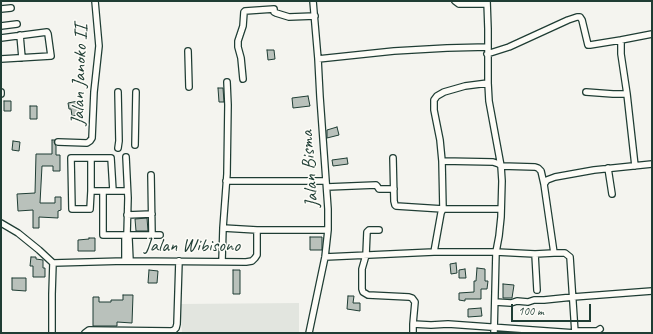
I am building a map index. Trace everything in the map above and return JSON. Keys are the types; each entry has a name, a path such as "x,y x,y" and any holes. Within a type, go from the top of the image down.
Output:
{"street":[{"name":"Jalan Janoko II","path":"58,142 86,143 90,142 92,138 94,92 99,46 95,1"},
{"name":"Jalan Bisma","path":"308,333 325,258 328,230 328,209 313,1"},
{"path":"455,1 460,4 487,2 488,84 490,108 501,166 501,209 496,252 495,330"},
{"path":"1,9 11,8"},
{"path":"243,79 238,41 243,26 245,11 274,9 276,14 289,17 315,16"},
{"path":"488,54 509,47 577,17 580,17 582,20 587,42 590,45 652,34"},
{"path":"1,26 17,24"},
{"path":"1,38 47,32 51,56 1,59"},
{"path":"20,35 22,58"},
{"path":"621,40 621,54 635,166"},
{"path":"318,59 394,51 488,47"},
{"path":"188,52 189,87"},
{"path":"222,261 226,181 228,82"},
{"path":"434,252 443,208 442,161 440,140 433,105 434,100 437,96 444,92 465,86 488,84"},
{"path":"118,92 118,148"},
{"path":"136,92 136,145"},
{"path":"586,92 627,94"},
{"path":"126,156 127,235 125,239 127,261"},
{"path":"91,158 90,209 72,209 71,158 91,158 111,158 113,191"},
{"path":"393,158 395,205 501,209"},
{"path":"442,161 493,162 501,166 537,167 541,171 544,184 554,253"},
{"path":"544,184 547,180 555,177 608,168 652,164"},
{"path":"608,168 612,194"},
{"path":"151,175 152,235"},
{"path":"226,181 377,186 379,189 394,189"},
{"path":"91,191 127,191"},
{"path":"103,191 103,235 160,235"},
{"path":"127,214 152,214"},
{"path":"1,223 18,233 53,263 52,333"},
{"path":"223,228 257,230"},
{"name":"Jalan Wibisono","path":"53,263 127,261 246,262 254,260 257,252 257,230 328,230"},
{"path":"379,230 367,230 366,256 362,269 362,289 363,292 368,295 409,296 412,298 415,302 413,333"},
{"path":"325,258 434,252 496,252 535,254 565,253 570,257 575,332"},
{"path":"535,254 537,290"},
{"path":"85,333 90,330 171,331 176,328 179,261"},
{"path":"495,302 528,302 534,300 652,291"},
{"path":"413,324 454,324 495,330 575,332 597,331 600,329"}],"shaded area":[{"path":"299,303 299,333 182,333 180,304"}],"building":[{"path":"267,50 274,50 275,59 268,60"},
{"path":"218,88 223,88 224,102 219,102"},
{"path":"308,96 310,106 293,108 292,98"},
{"path":"4,101 11,101 11,111 4,111"},
{"path":"78,101 79,115 72,116 68,103"},
{"path":"30,106 37,106 37,119 30,119"},
{"path":"337,127 339,135 327,138 327,130"},
{"path":"52,140 55,140 56,155 60,155 60,171 53,171 53,166 42,166 40,203 55,203 55,197 61,197 61,210 58,211 58,218 39,217 39,228 33,228 33,210 18,211 17,194 35,193 36,154 52,154"},
{"path":"13,141 20,142 19,151 12,150"},
{"path":"347,158 348,164 333,166 332,160"},
{"path":"147,218 148,231 136,231 135,219"},
{"path":"310,237 322,237 322,250 310,250"},
{"path":"95,238 95,251 78,251 78,240"},
{"path":"31,257 36,257 36,259 43,260 45,277 33,277 33,266 30,266"},
{"path":"456,263 457,273 451,274 450,264"},
{"path":"477,268 485,269 485,281 488,281 487,289 481,289 481,299 465,299 465,301 459,300 459,293 474,292 474,281 476,281"},
{"path":"465,269 466,278 459,278 459,270"},
{"path":"149,270 158,271 157,283 148,283"},
{"path":"233,270 240,270 240,294 233,294"},
{"path":"12,278 26,278 26,291 12,290"},
{"path":"503,284 514,285 512,298 503,298"},
{"path":"123,295 133,295 132,323 117,322 117,326 93,326 93,297 99,297 99,302 111,302 111,300 123,300"},
{"path":"348,296 354,296 353,303 360,303 360,311 347,309"},
{"path":"481,308 482,316 468,317 468,309"}]}
